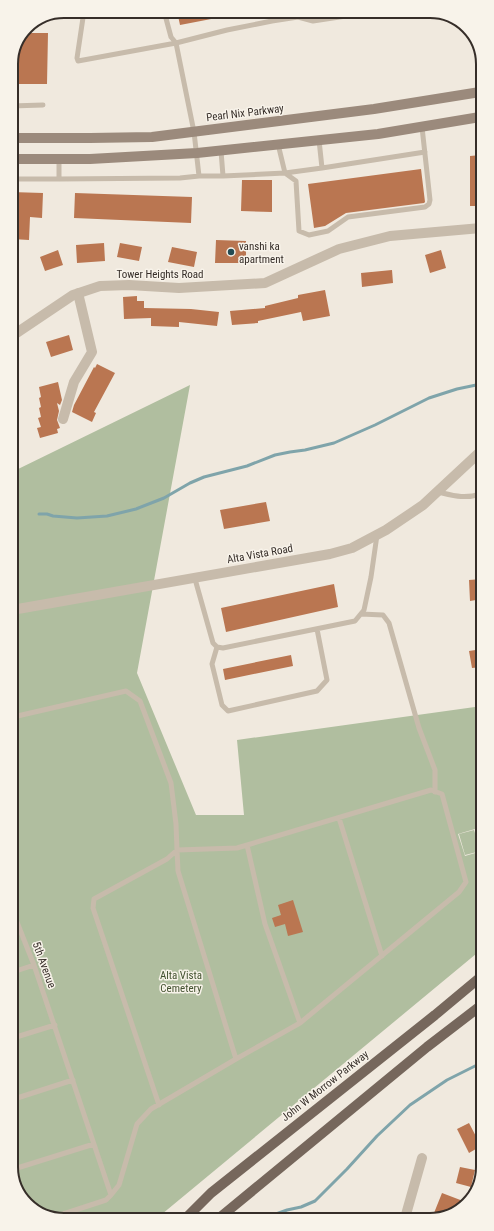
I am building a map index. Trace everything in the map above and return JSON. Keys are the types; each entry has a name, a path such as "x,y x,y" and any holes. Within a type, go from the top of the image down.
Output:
{"main road":[{"name":"Pearl Nix Parkway","path":"18,138 152,137 374,109 476,93"},
{"path":"18,159 90,159 221,151 378,134 476,118"},
{"name":"John W Morrow Parkway","path":"191,1213 211,1193 435,1015 476,980"},
{"path":"225,1213 476,1010"}],"street":[{"name":"Tower Heights Road","path":"18,332 73,295 100,286 129,285 179,288 265,283 339,249 390,236 476,228"},
{"path":"63,419 74,382 92,352 78,293"},
{"name":"Alta Vista Road","path":"18,609 330,554 352,548 386,530 423,505 476,456"},
{"path":"406,1213 422,1158"}],"lane":[{"path":"83,18 77,58 78,61 292,18"},
{"path":"166,18 170,37 176,42 194,132 199,176"},
{"path":"302,18 314,21 334,18"},
{"path":"18,106 43,105"},
{"path":"278,144 285,173 296,181 299,231 309,235 328,231 348,217 425,207 429,204 430,200 422,127"},
{"path":"319,140 322,168"},
{"path":"221,151 223,176"},
{"path":"18,179 180,178 285,173 425,152"},
{"path":"59,159 59,179"},
{"path":"437,492 457,497 476,495"},
{"path":"195,578 213,643 217,647 223,648 355,621 364,610 371,577 377,535"},
{"path":"361,614 383,615 389,623 419,728 435,770 435,792"},
{"path":"217,647 212,664 222,705 228,711 317,691 327,680 317,629"},
{"path":"18,716 126,691 140,701 171,783 176,824 178,871 236,1059"},
{"path":"66,1213 106,1200 111,1196 119,1185 137,1124 151,1110 300,1023 459,892 466,882 442,794 431,790 237,848 177,850 167,860 94,899 94,908 159,1105"},
{"path":"340,818 382,956"},
{"path":"247,845 265,924 300,1023"},
{"name":"5th Avenue","path":"18,925 55,1025 111,1196"},
{"path":"18,970 34,965"},
{"path":"18,1036 55,1025"},
{"path":"18,1098 73,1080"},
{"path":"18,1168 94,1144"}],"green space":[{"name":"Alta Vista Cemetery","path":"190,385 137,673 196,815 244,815 237,740 476,707 476,832 475,829 458,834 465,856 476,853 476,954 163,1213 61,1213 49,1211 31,1200 20,1182 18,1173 18,469"},
{"path":"474,830 476,836 476,852 465,855 459,834"}],"building":[{"path":"178,18 216,18 180,25"},
{"path":"30,33 48,33 47,84 18,84 18,61 20,52 27,36"},
{"path":"476,155 476,206 470,206 470,156"},
{"path":"421,169 424,203 346,213 325,226 314,228 308,184"},
{"path":"242,180 272,180 272,212 241,211"},
{"path":"18,192 43,193 42,218 30,217 29,240 18,239"},
{"path":"75,193 192,197 191,223 74,218"},
{"name":"vanshi ka apartment","path":"216,240 246,241 246,263 215,263"},
{"path":"104,243 105,261 77,263 76,245"},
{"path":"120,243 142,247 139,261 117,257"},
{"path":"172,247 197,252 194,267 168,262"},
{"path":"58,250 63,265 45,271 40,257"},
{"path":"441,250 446,268 430,273 425,255"},
{"path":"392,270 393,283 362,287 361,273"},
{"path":"325,290 330,316 303,321 301,312 258,321 258,323 232,325 230,311 265,308 265,306 298,298 298,295"},
{"path":"137,296 137,301 144,301 144,308 191,309 219,312 217,326 179,322 179,327 151,326 151,318 124,319 123,297"},
{"path":"69,335 73,350 51,357 46,342"},
{"path":"97,364 115,373 94,412 96,413 92,422 72,412 74,405"},
{"path":"58,382 62,400 60,405 57,403 59,411 57,420 60,428 57,429 58,433 40,438 37,428 41,427 38,418 41,417 39,408 41,407 39,398 41,397 39,387"},
{"path":"266,502 270,521 224,529 220,510"},
{"path":"476,579 476,600 470,601 469,580"},
{"path":"334,584 338,607 226,632 221,608"},
{"path":"476,650 476,668 472,668 469,651"},
{"path":"291,655 293,666 225,680 223,669"},
{"path":"293,900 303,932 288,936 285,924 275,927 272,918 281,915 278,905"},
{"path":"469,1123 476,1136 476,1149 469,1153 457,1129"},
{"path":"460,1167 475,1170 471,1187 456,1183"},
{"path":"442,1193 462,1201 445,1211 434,1213"}],"waterway":[{"path":"39,514 77,518 107,516 136,509 164,498 204,477 247,466 275,455 334,443 375,425 429,398 457,389 476,385"},
{"path":"279,1213 301,1207 315,1201 377,1136 410,1105 447,1080 476,1066"}],"place":[{"name":"vanshi ka apartment","path":"231,252"}]}
